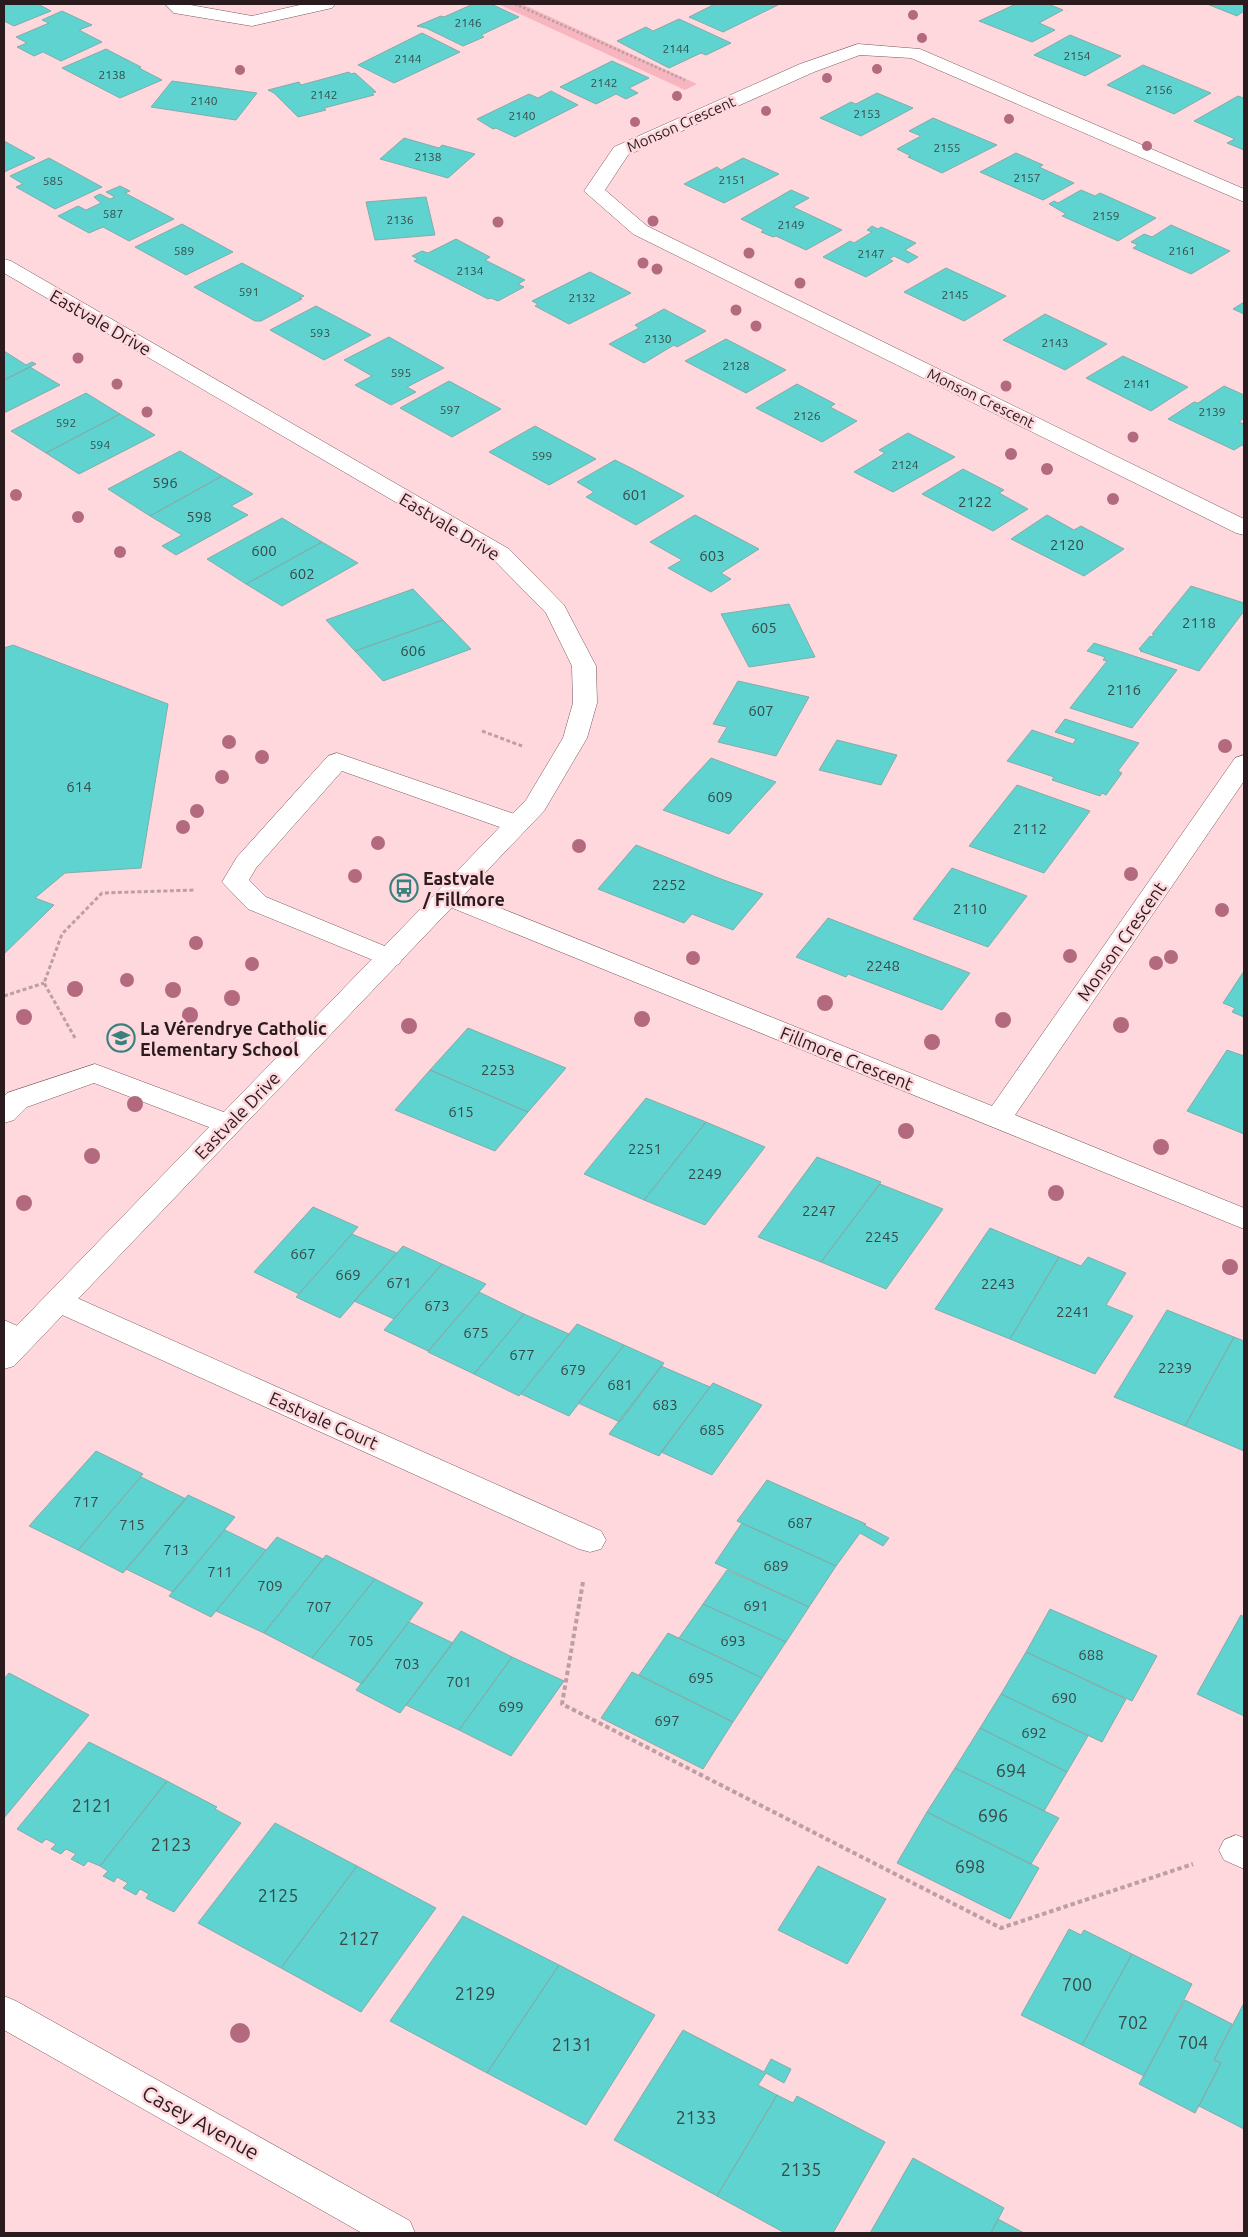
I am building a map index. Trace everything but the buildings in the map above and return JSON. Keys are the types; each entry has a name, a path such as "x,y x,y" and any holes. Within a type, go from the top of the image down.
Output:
{"street":[{"path":"174,4 180,10 252,21 326,4"},
{"name":"Monson Crescent","path":"1244,196 914,53 858,49 807,68 621,151 594,191 640,230 1244,528"},
{"name":"Eastvale Drive","path":"4,265 501,554 556,610 584,666 585,703 575,738 535,805 449,897 59,1301 10,1343"},
{"path":"390,958 257,903 235,882 246,863 337,761 517,824"},
{"name":"Monson Crescent","path":"998,1119 1244,763"},
{"name":"Fillmore Crescent","path":"449,897 1244,1219"},
{"path":"4,1113 17,1100 96,1073 228,1124"},
{"name":"Eastvale Court","path":"59,1301 590,1540"},
{"name":"Casey Avenue","path":"4,2012 397,2233"}],"path":[{"path":"515,4 732,101"},
{"path":"482,731 522,746"},
{"path":"44,983 62,934 102,893 201,890 235,882"},
{"path":"4,996 44,983"},
{"path":"44,983 96,1073"},
{"path":"590,1540 562,1704 1001,1928 1240,1852"}],"shaded area":[{"path":"498,4 522,4 697,84 685,90"}],"place":[{"name":"Eastvale / Fillmore","path":"404,888"},
{"name":"La Vérendrye Catholic Elementary School","path":"121,1038"}]}
